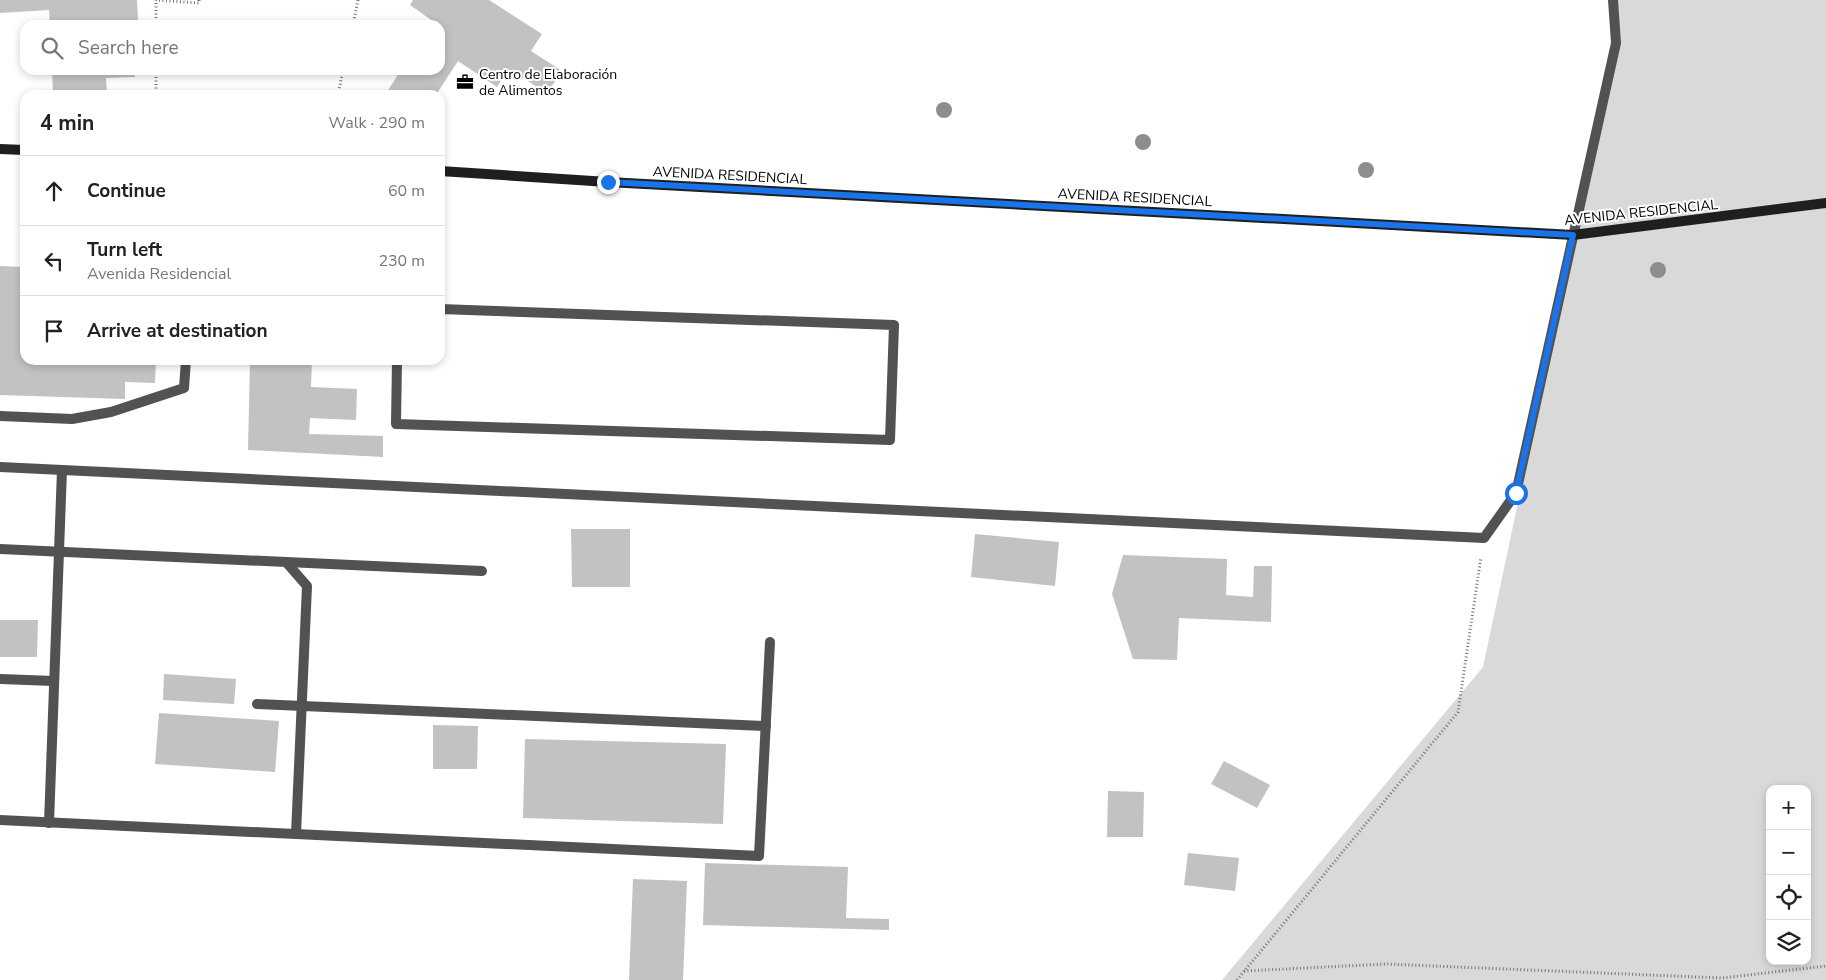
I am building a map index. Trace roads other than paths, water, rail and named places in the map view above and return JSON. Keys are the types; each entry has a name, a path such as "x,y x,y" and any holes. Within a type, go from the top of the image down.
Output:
{"main road":[{"path":"0,148 20,150"},
{"name":"AVENIDA RESIDENCIAL","path":"445,173 1573,235 1826,203"}],"street":[{"path":"0,467 1484,538 1516,493 1616,43 1613,0"},
{"path":"397,365 396,424 890,440 894,325 445,309"},
{"path":"0,416 72,419 111,412 184,388 186,365"},
{"path":"49,823 62,470"},
{"path":"0,549 482,571"},
{"path":"286,562 307,586 296,834"},
{"path":"0,820 759,856 770,642"},
{"path":"0,679 54,681"},
{"path":"257,704 766,726"}],"place":[{"name":"Centro de Elaboración de Alimentos","path":"465,82"}]}
